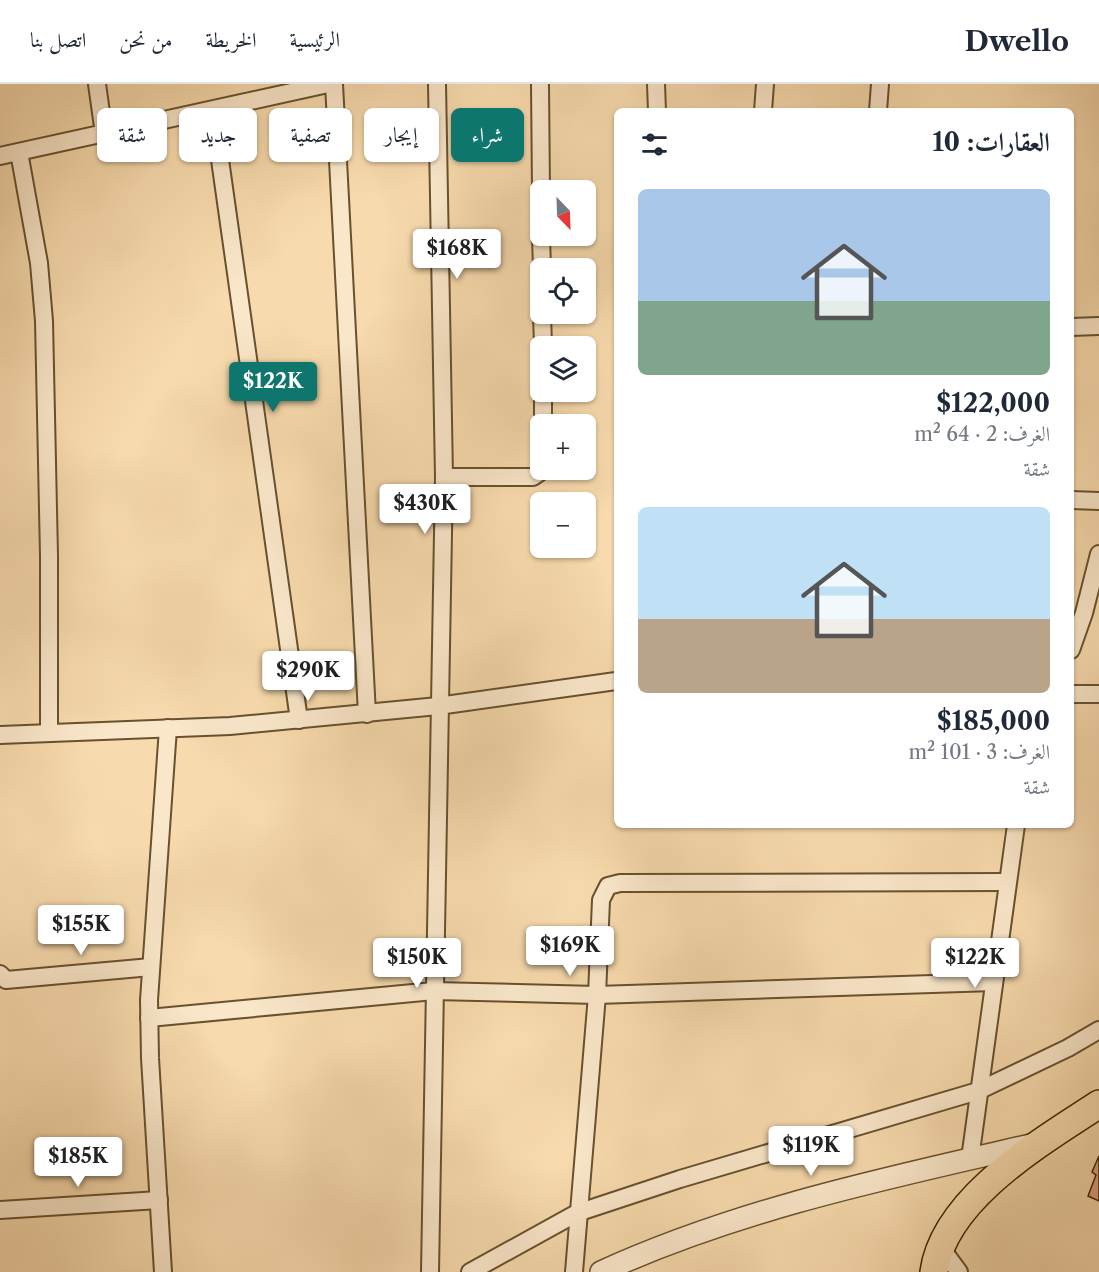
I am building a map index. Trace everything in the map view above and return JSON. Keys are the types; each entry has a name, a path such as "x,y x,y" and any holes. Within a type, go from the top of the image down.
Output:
{"main road":[{"path":"938,1261 952,1228 968,1204 984,1187 1041,1142 1099,1104"}],"street":[{"path":"97,84 100,108"},
{"path":"221,108 307,86 328,84"},
{"path":"334,84 367,714"},
{"path":"430,1272 438,706 444,477 437,84"},
{"path":"540,84 541,180"},
{"path":"656,84 657,108"},
{"path":"764,108 765,84"},
{"path":"878,108 880,84"},
{"path":"0,156 97,135"},
{"path":"19,152 39,263 42,300 49,556 49,733"},
{"path":"220,162 299,720"},
{"path":"1074,327 1099,326"},
{"path":"444,477 530,477"},
{"path":"1074,500 1099,501"},
{"path":"1074,641 1099,554"},
{"path":"0,735 299,720 438,706 614,681"},
{"path":"1074,693 1099,694"},
{"path":"163,1272 149,1018 168,728"},
{"path":"970,1159 1006,882 1015,828"},
{"path":"574,1272 577,1213 597,995 601,900 604,890 612,883 1006,882"},
{"path":"0,974 6,980 151,967"},
{"path":"149,1018 434,991 597,995 994,982"},
{"path":"470,1272 577,1213 680,1179 978,1091 1068,1048 1099,1030"},
{"path":"601,1272 649,1250 754,1214 852,1186 1041,1142"},
{"path":"0,1210 159,1200"},
{"path":"938,1261 959,1272"}],"building":[{"path":"1099,1156 1099,1201 1088,1196 1096,1175 1092,1172"}]}
